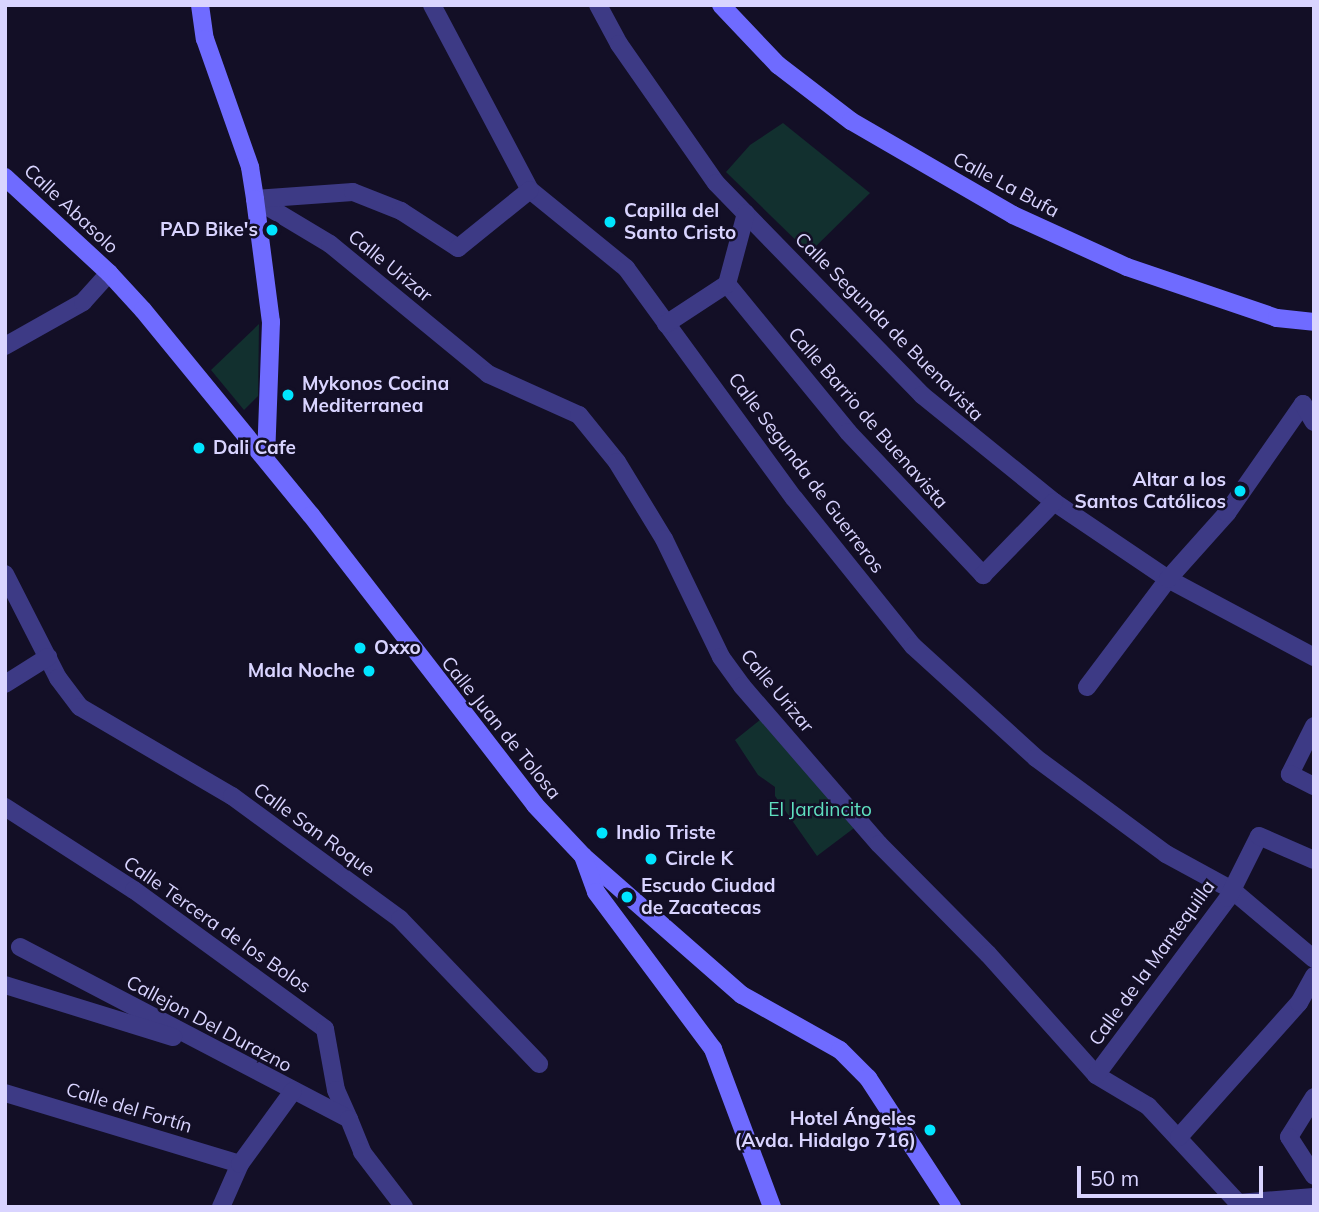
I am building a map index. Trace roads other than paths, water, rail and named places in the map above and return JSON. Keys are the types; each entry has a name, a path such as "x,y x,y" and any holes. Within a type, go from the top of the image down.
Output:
{"street":[{"path":"200,5 205,39 250,167 255,199 271,322 266,458"},
{"name":"Calle Segunda de Guerreros","path":"432,5 530,190 626,268 734,410 851,573 914,646 1036,758 1166,853 1232,890 1314,959"},
{"name":"Calle Segunda de Buenavista","path":"598,5 653,94 716,183 922,395 1054,502 1168,579 1314,657"},
{"name":"Calle La Bufa","path":"721,5 778,65 852,121 1013,215 1127,267 1277,318 1314,322"},
{"name":"Calle Abasolo","path":"5,177 109,273"},
{"path":"255,199 353,192 401,211 458,248 530,190"},
{"name":"Calle Urizar","path":"255,199 330,244 488,374 579,415 617,462 664,539 721,657 742,686 879,844 929,890 1096,1075 1148,1106 1238,1203 1314,1196"},
{"path":"666,324 727,284 746,213"},
{"path":"5,345 83,302 109,273"},
{"name":"Calle Juan de Tolosa","path":"109,273 266,458 506,771 583,856 742,995 840,1050 868,1078 952,1207"},
{"name":"Calle Barrio de Buenavista","path":"727,284 858,443 983,575 1054,502"},
{"path":"1087,687 1168,579 1227,513 1303,404 1314,422"},
{"name":"Calle San Roque","path":"5,574 58,678 89,713 232,796 400,919 539,1064"},
{"path":"5,684 48,657"},
{"path":"1314,726 1290,774 1314,786"},
{"name":"Calle Tercera de los Bolos","path":"5,807 134,890 326,1029 337,1090 349,1119"},
{"name":"Calle de la Mantequilla","path":"1096,1075 1232,890 1259,836 1314,860"},
{"path":"583,856 596,892 713,1049 772,1207"},
{"name":"Callejon Del Durazno","path":"20,947 193,1041 349,1119"},
{"path":"1179,1137 1299,1003 1314,976"},
{"path":"5,985 146,1031 193,1041"},
{"path":"221,1207 240,1164 293,1091"},
{"name":"Calle del Fortín","path":"5,1093 240,1164"},
{"path":"1314,1097 1289,1137 1314,1176"},
{"path":"349,1119 362,1152 404,1207"}],"place":[{"name":"Capilla del Santo Cristo","path":"610,222"},
{"name":"PAD Bike's","path":"272,230"},
{"name":"Mykonos Cocina Mediterranea","path":"288,395"},
{"name":"Dali Cafe","path":"199,448"},
{"name":"Altar a los Santos Católicos","path":"1240,491"},
{"name":"Oxxo","path":"360,648"},
{"name":"Mala Noche","path":"369,671"},
{"name":"Indio Triste","path":"602,833"},
{"name":"Circle K","path":"651,859"},
{"name":"Escudo Ciudad de Zacatecas","path":"627,897"},
{"name":"Hotel Ángeles (Avda. Hidalgo 716)","path":"930,1130"}],"park label":[{"name":"El Jardincito","path":"820,810"}]}
